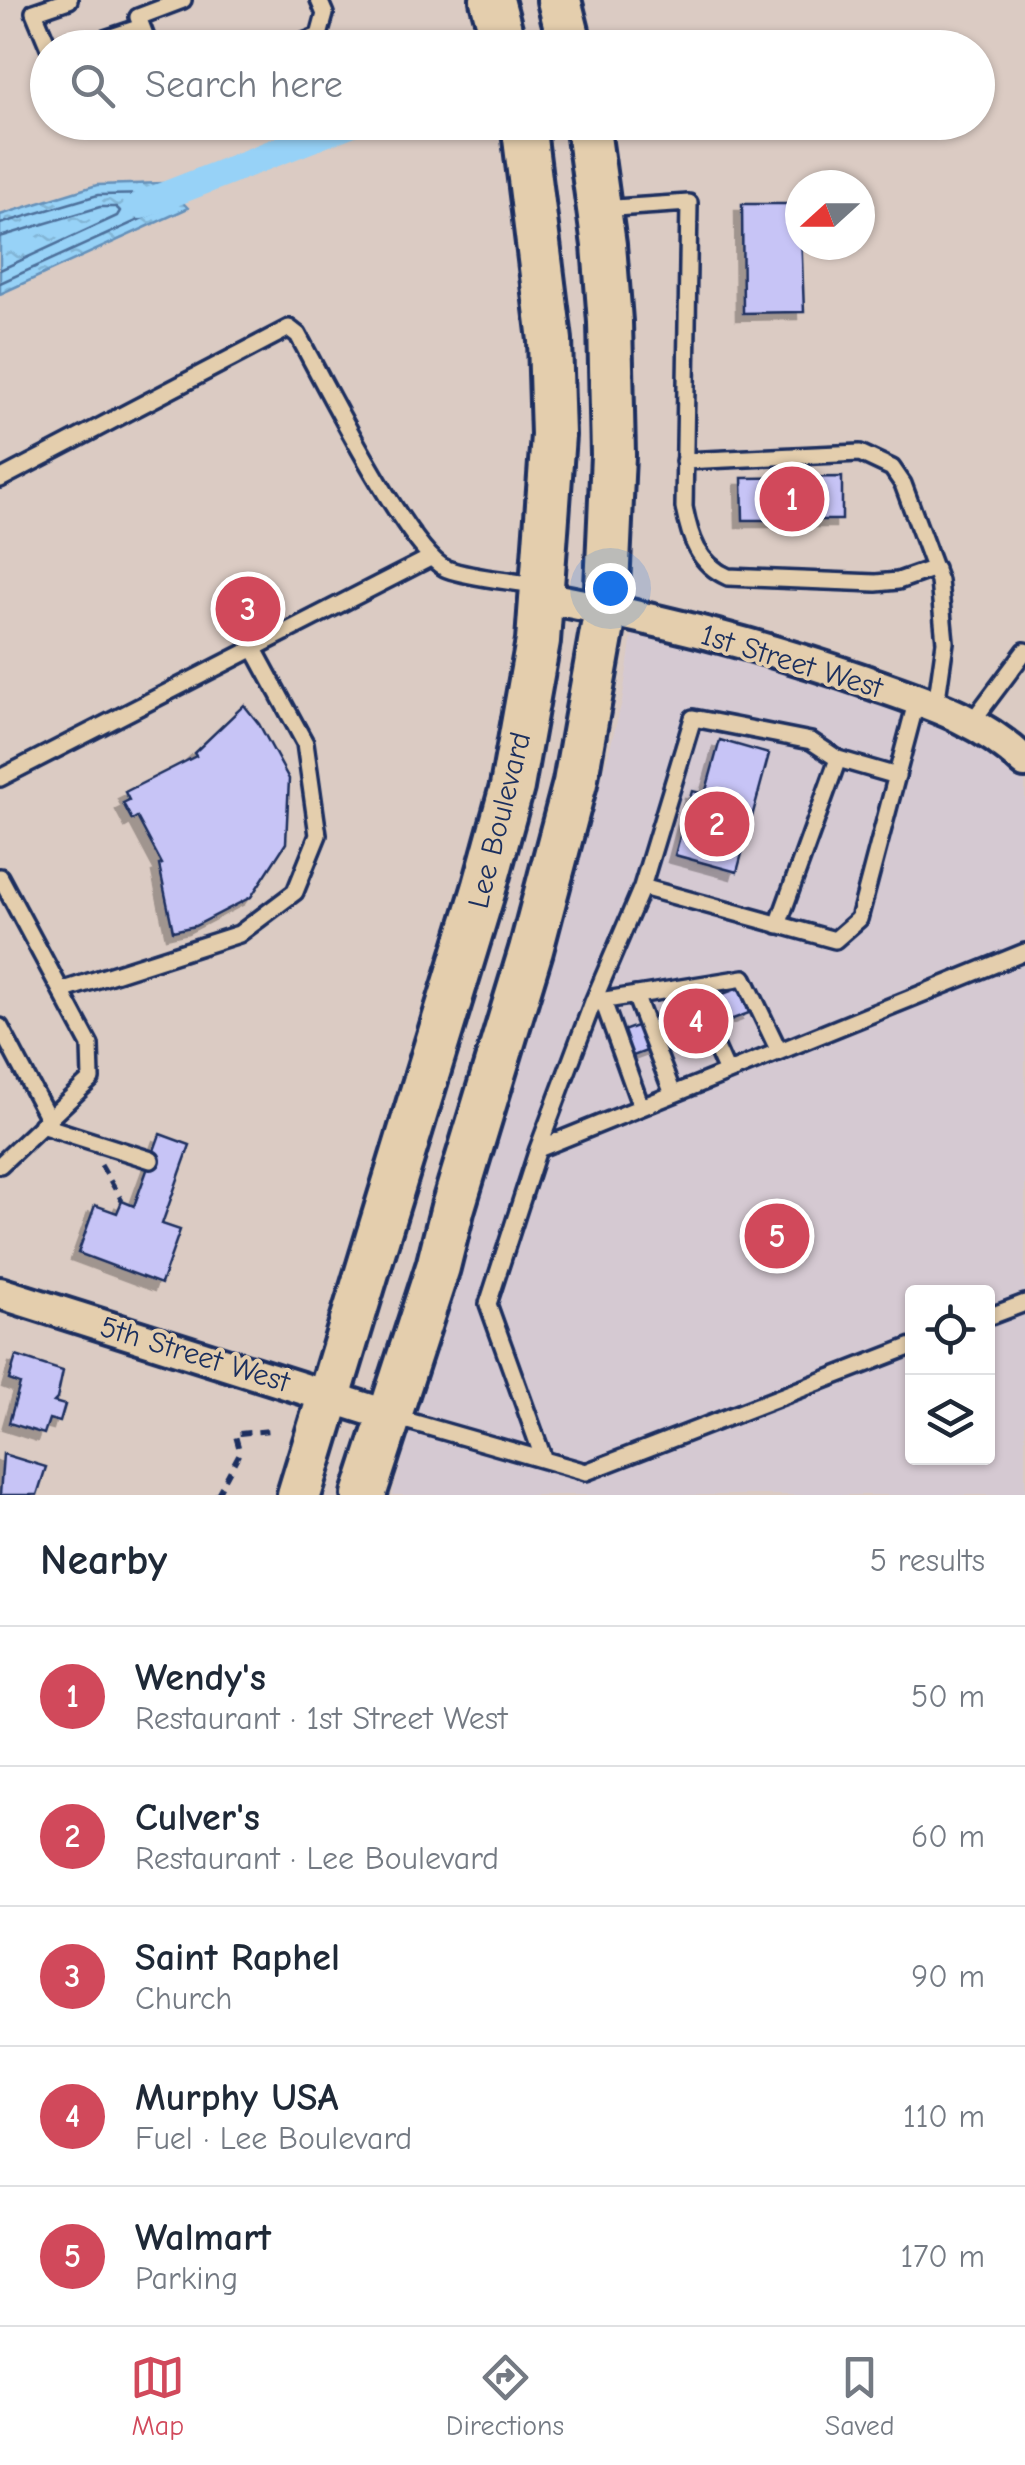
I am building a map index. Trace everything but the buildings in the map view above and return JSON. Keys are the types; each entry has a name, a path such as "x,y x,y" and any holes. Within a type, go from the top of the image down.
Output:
{"main road":[{"path":"492,0 500,30"},
{"path":"560,0 567,30"},
{"name":"Lee Boulevard","path":"299,1495 503,821 538,641 552,435 550,340 525,140"},
{"name":"Lee Boulevard","path":"364,1495 438,1268 531,950 575,783 606,609 613,455 610,322 589,140"}],"street":[{"name":"1st Street West","path":"542,592 745,644 927,702 971,722 1025,762"},
{"name":"5th Street West","path":"0,1293 390,1416"}],"lane":[{"path":"42,30 34,12 69,0"},
{"path":"143,30 138,17 183,0"},
{"path":"319,0 325,14 320,30"},
{"path":"130,30 142,26"},
{"path":"599,209 689,203 684,507 702,559 714,571 728,577 876,583 898,581 936,568"},
{"path":"0,479 290,328 298,335 372,470 430,558 447,569 542,592"},
{"path":"642,887 835,940 858,919 897,776 927,702 945,642 936,568 904,484 892,468 860,453 684,461"},
{"path":"0,778 430,558"},
{"path":"61,990 239,934 295,892 318,835 305,743 254,649"},
{"path":"971,722 1025,651"},
{"path":"544,1460 488,1304 538,1148 642,887 692,718 811,741 838,759 897,776"},
{"path":"778,924 838,759"},
{"path":"0,877 90,1045 91,1079 0,1164"},
{"path":"538,1148 1025,952"},
{"path":"598,1002 744,978 780,1051"},
{"path":"690,987 726,1072"},
{"path":"636,996 673,1094"},
{"path":"598,1002 642,1107"},
{"path":"0,1027 45,1122 151,1160"},
{"path":"995,1314 1025,1303"},
{"path":"390,1416 586,1472 905,1349"}],"path":[{"path":"86,1139 122,1201"},
{"path":"216,1495 240,1452 234,1434 274,1430"}],"shaded area":[{"path":"636,610 974,731 1025,771 1025,1495 392,1495 491,1146 593,812 622,702"}],"water":[{"path":"164,183 188,208 0,294 0,215 97,185"}],"waterway":[{"path":"141,205 307,140"}],"place":[{"name":"Wendy's","path":"792,499"},
{"name":"Saint Raphel","path":"248,609"},
{"name":"Culver's","path":"717,824"},
{"name":"Murphy USA","path":"696,1021"},
{"name":"Walmart","path":"777,1236"}]}
